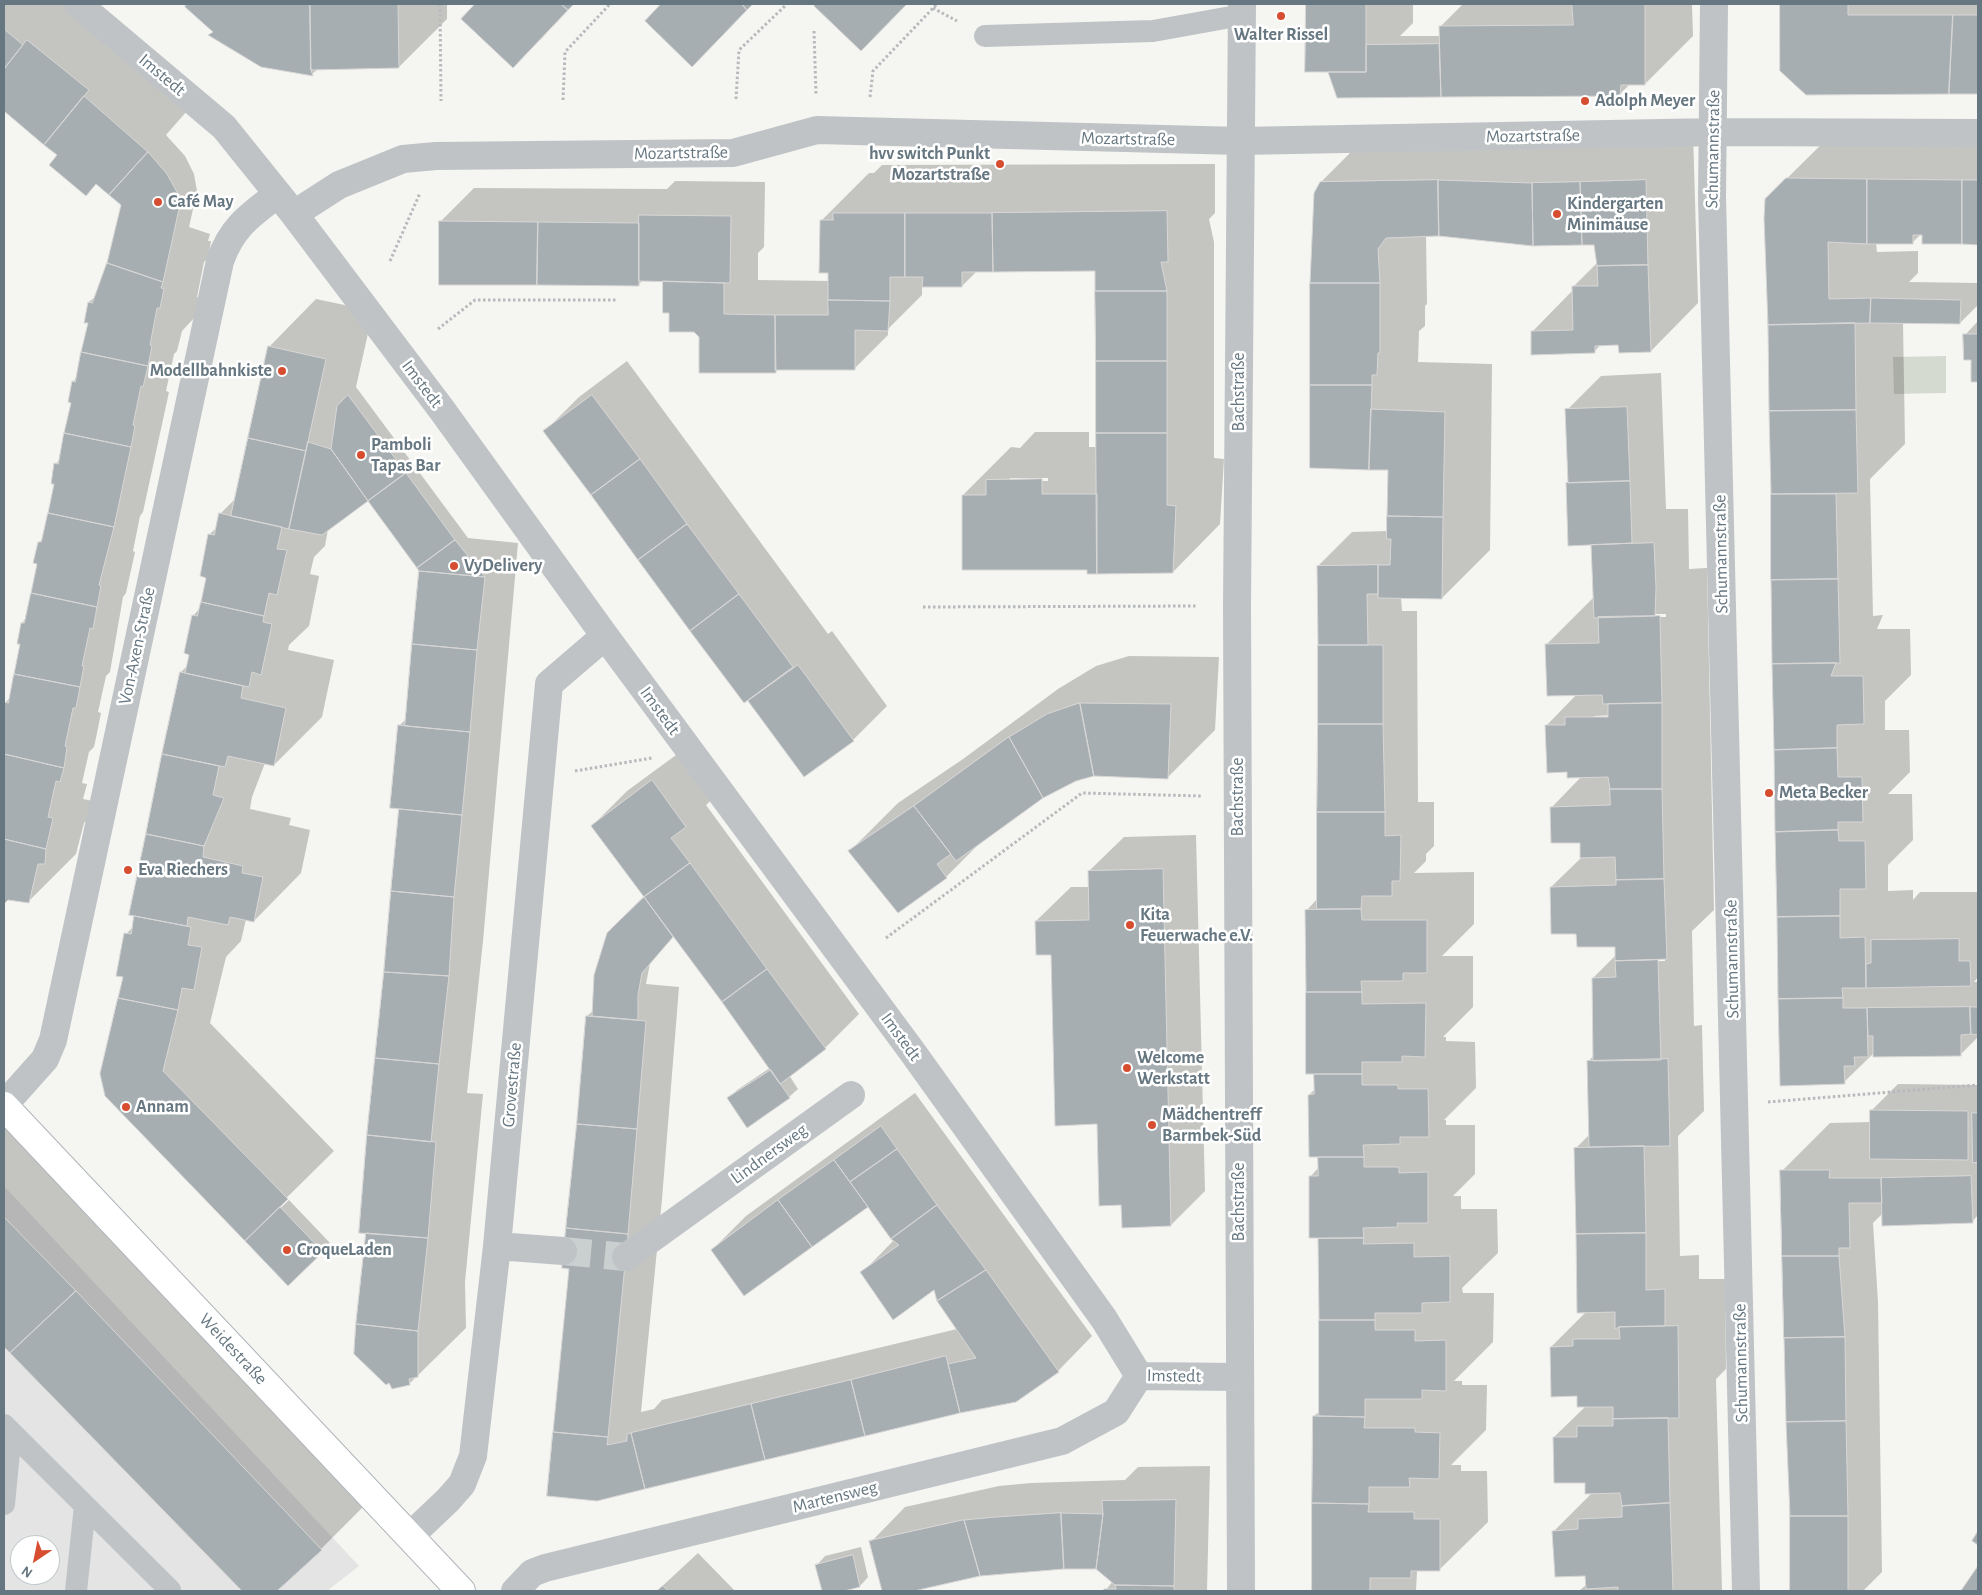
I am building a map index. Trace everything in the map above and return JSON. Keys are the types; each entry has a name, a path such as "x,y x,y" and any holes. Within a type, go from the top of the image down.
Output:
{"street":[{"name":"Imstedt","path":"78,4 224,127 286,204 442,410 605,636 911,1050 1104,1319 1139,1376 1239,1377"},
{"name":"Schumannstraße","path":"1714,4 1712,197 1736,1104 1746,1591"},
{"name":"Bachstraße","path":"1241,1591 1237,606 1242,10"},
{"name":"Mozartstraße","path":"286,204 403,159 436,156 733,153 817,130 1240,141 1714,132 1978,133"},
{"name":"Von-Axen-Straße","path":"4,1106 45,1059 52,1040 220,261 228,240 248,216 286,204"},
{"name":"Grovestraße","path":"410,1536 462,1484 473,1456 497,1246 549,684 605,636"},
{"name":"Lindnersweg","path":"626,1256 851,1095"},
{"name":"Weidestraße","path":"4,1106 461,1591"},
{"path":"497,1246 563,1251"},
{"name":"Martensweg","path":"515,1591 532,1573 545,1568 1062,1441 1116,1412 1139,1376"}],"lane":[{"path":"986,36 1153,31 1242,10"},
{"path":"4,1504 7,1429"},
{"path":"7,1429 170,1590"},
{"path":"76,1591 85,1506"}],"path":[{"path":"440,4 441,102"},
{"path":"563,100 565,52 610,4"},
{"path":"736,99 738,50 787,4"},
{"path":"869,99 873,71 938,4"},
{"path":"814,31 816,99"},
{"path":"390,261 436,156"},
{"path":"438,329 475,300 618,300"},
{"path":"923,607 1198,606"},
{"path":"540,777 690,751"},
{"path":"886,938 1082,793 1239,797"},
{"path":"1736,1104 1978,1085"}],"shaded area":[{"path":"1946,356 1946,393 1894,394 1893,357"},
{"path":"4,1186 359,1566 327,1591 4,1591"}],"building":[{"path":"187,4 310,4 311,70 313,76 261,67 208,35 213,32 185,7"},
{"path":"310,4 398,4 399,68 311,70"},
{"path":"475,4 561,4 568,10 513,68 461,19"},
{"path":"561,4 574,4 568,10"},
{"path":"661,4 742,4 747,10 692,67 645,21"},
{"path":"742,4 753,4 747,10"},
{"path":"816,4 907,4 861,51 814,6"},
{"path":"1306,4 1366,4 1366,72 1305,72"},
{"path":"1572,4 1645,4 1645,85 1621,85 1620,96 1441,97 1439,26 1573,25"},
{"path":"1780,4 1848,4 1848,15 1953,15 1949,94 1806,95 1780,71"},
{"path":"1953,15 1978,15 1978,94 1949,94"},
{"path":"4,29 23,45 4,69"},
{"path":"27,40 89,90 44,145 4,111 4,69"},
{"path":"1439,44 1441,97 1337,98 1328,72 1366,72 1366,45"},
{"path":"84,96 148,152 109,195 96,184 86,196 49,165 57,155 44,145"},
{"path":"148,152 167,174 177,192 179,209 163,282 107,263 121,205 109,195"},
{"path":"1786,178 1867,179 1867,244 1828,242 1829,299 1871,298 1870,323 1768,325 1765,199"},
{"path":"1867,179 1962,180 1962,244 1922,244 1922,235 1913,235 1913,244 1867,244"},
{"path":"1438,180 1532,183 1533,246 1439,236"},
{"path":"1438,180 1439,236 1386,238 1378,249 1380,283 1310,283 1314,193 1320,182"},
{"path":"1646,180 1648,265 1597,266 1594,245 1582,245 1580,182"},
{"path":"1962,180 1978,180 1978,245 1962,244"},
{"name":"Kindergarten Minimäuse","path":"1580,182 1582,245 1533,246 1532,183"},
{"path":"1167,211 1168,262 1161,262 1167,291 1095,291 1095,271 993,272 992,213"},
{"path":"833,213 905,213 905,277 890,277 890,301 828,300 828,273 819,273 820,220 833,220"},
{"path":"905,213 992,213 993,272 962,272 962,287 922,287 923,277 905,277"},
{"path":"639,215 731,216 730,283 639,281"},
{"path":"439,221 538,222 537,285 439,285"},
{"path":"538,222 639,223 639,286 537,285"},
{"path":"107,263 163,282 161,288 164,289 160,308 157,308 148,366 81,352 88,323 84,323 88,302 92,303"},
{"path":"1648,265 1651,352 1619,353 1618,345 1595,346 1595,353 1531,355 1531,331 1573,330 1572,286 1598,286 1597,266"},
{"path":"663,281 724,283 724,314 775,315 776,373 699,373 699,337 694,332 669,332 669,313 663,313"},
{"path":"1310,283 1380,283 1380,353 1378,353 1377,375 1372,375 1372,385 1310,385"},
{"path":"1095,291 1167,291 1167,361 1096,361"},
{"path":"1871,298 1961,300 1960,324 1870,323"},
{"path":"828,300 890,301 888,331 855,330 855,370 775,370 775,315 828,315"},
{"path":"1855,323 1856,410 1769,411 1768,325"},
{"path":"1963,334 1978,334 1978,382 1971,382 1971,360 1964,360"},
{"path":"268,346 326,359 306,451 248,438"},
{"path":"81,352 148,366 143,387 141,386 133,425 135,426 131,447 64,433 71,403 68,402 72,381 75,382"},
{"path":"1096,361 1167,361 1167,433 1096,433"},
{"path":"1310,385 1372,385 1369,470 1310,468"},
{"path":"348,395 406,473 368,501 331,449 337,406"},
{"path":"592,395 640,459 591,495 543,431"},
{"path":"1627,407 1630,481 1568,483 1565,409"},
{"path":"1371,409 1445,412 1443,517 1387,516 1388,470 1369,470"},
{"path":"1856,410 1858,493 1771,494 1769,411"},
{"path":"64,433 131,447 114,527 48,513 54,484 51,484 54,463 58,464"},
{"path":"1096,433 1167,433 1167,505 1176,506 1173,573 1097,574"},
{"path":"248,438 306,451 289,529 231,516"},
{"path":"308,442 331,449 368,501 322,535 289,529"},
{"path":"640,459 687,524 638,560 591,495"},
{"path":"406,473 455,540 417,568 368,501"},
{"path":"1042,479 1042,494 1097,494 1097,574 1087,574 1087,570 962,570 962,495 986,495 986,480"},
{"path":"1630,481 1632,543 1568,546 1566,483"},
{"path":"1771,494 1836,494 1838,579 1771,580"},
{"path":"48,513 114,527 99,585 101,586 97,607 31,593 37,564 33,563 38,542 41,542"},
{"path":"219,513 282,527 277,549 287,550 277,595 269,593 264,616 201,602 206,578 200,576 208,534 214,535"},
{"path":"1387,516 1443,517 1442,599 1378,598 1378,565 1390,565 1391,539 1387,539"},
{"path":"687,524 739,594 690,631 638,560"},
{"path":"455,540 485,577 419,571 417,568"},
{"path":"1654,543 1655,616 1594,618 1591,545"},
{"path":"1378,565 1378,594 1367,594 1368,645 1318,645 1317,566"},
{"path":"419,571 485,577 477,650 412,644"},
{"path":"1838,579 1840,663 1772,664 1771,580"},
{"path":"31,593 97,607 93,629 90,628 82,666 84,666 80,687 14,674 20,644 17,644 21,623 24,623"},
{"path":"739,594 793,667 744,703 690,631"},
{"path":"201,602 264,616 263,622 272,624 261,675 252,672 249,687 185,673 189,655 184,653 192,615 197,616"},
{"path":"1660,616 1662,703 1603,704 1602,695 1547,696 1545,644 1599,643 1598,617"},
{"path":"412,644 477,650 470,732 405,726"},
{"path":"1318,645 1383,645 1383,724 1318,724"},
{"path":"1836,663 1831,676 1863,676 1864,724 1837,725 1837,748 1774,750 1772,664"},
{"path":"798,665 854,741 804,777 748,701"},
{"path":"180,672 243,686 241,698 286,708 274,766 228,756 225,767 162,754"},
{"path":"14,674 80,687 76,708 73,708 65,746 67,747 64,768 4,754 4,702 8,703"},
{"path":"1080,703 1094,776 1076,781 1043,798 1009,737 1047,714"},
{"path":"1080,703 1171,704 1168,779 1094,776"},
{"path":"1662,703 1662,789 1610,789 1608,777 1567,778 1567,772 1547,773 1545,725 1565,725 1565,717 1608,717 1608,704"},
{"path":"1318,724 1383,724 1385,812 1317,812"},
{"path":"398,725 470,732 462,815 390,808"},
{"path":"1009,737 1043,798 956,861 914,806"},
{"path":"1837,748 1838,777 1862,777 1863,822 1838,822 1838,830 1775,832 1774,750"},
{"path":"4,754 64,768 60,782 56,781 48,817 53,818 46,849 4,839"},
{"path":"162,754 219,766 213,795 224,798 204,846 146,834"},
{"path":"652,780 686,827 671,838 690,863 644,897 591,826"},
{"path":"1610,789 1662,789 1664,879 1616,880 1615,857 1580,858 1580,843 1551,843 1550,807 1610,805"},
{"path":"914,806 951,854 937,864 947,878 898,913 848,851"},
{"path":"399,809 462,815 454,897 391,891"},
{"path":"1317,812 1385,812 1385,836 1401,835 1400,881 1392,881 1392,896 1362,896 1361,909 1317,909"},
{"path":"1838,830 1839,841 1865,841 1866,889 1840,889 1840,916 1777,917 1775,832"},
{"path":"146,834 204,846 203,857 243,866 242,873 263,877 254,922 230,917 228,925 188,917 187,926 129,915"},
{"path":"4,839 46,849 45,864 38,864 29,903 8,900 4,904"},
{"path":"690,863 767,969 722,1002 644,897"},
{"path":"1163,869 1171,1226 1122,1228 1121,1205 1099,1206 1097,1124 1055,1126 1051,955 1036,955 1035,921 1089,920 1088,871"},
{"path":"1664,879 1667,959 1615,961 1615,947 1577,947 1576,934 1551,934 1550,887 1616,885 1616,880"},
{"path":"391,891 454,897 449,976 384,972"},
{"path":"644,897 673,937 642,973 638,995 638,1020 592,1016 594,975 607,933"},
{"path":"1361,909 1362,920 1427,920 1427,973 1403,973 1403,981 1361,981 1362,992 1306,992 1305,910"},
{"path":"134,916 191,927 188,945 202,947 194,990 182,988 178,1010 118,998 123,977 116,976 124,933 131,934"},
{"path":"1840,916 1840,938 1865,937 1866,988 1842,988 1843,998 1778,999 1777,917"},
{"path":"1959,939 1959,961 1970,961 1971,986 1866,988 1866,964 1871,963 1871,940"},
{"path":"1658,960 1661,1060 1593,1061 1592,978 1616,977 1615,961"},
{"path":"767,969 826,1049 780,1084 722,1002"},
{"path":"384,972 449,976 439,1064 375,1058"},
{"path":"1306,992 1362,992 1362,1004 1426,1003 1425,1057 1402,1056 1402,1062 1362,1062 1362,1074 1306,1074"},
{"path":"118,998 178,1010 163,1071 288,1199 245,1241 105,1096 100,1074"},
{"path":"1843,998 1843,1008 1867,1008 1868,1057 1854,1057 1855,1066 1844,1066 1845,1084 1780,1086 1778,999"},
{"path":"1970,1007 1978,1007 1978,1035 1971,1034"},
{"path":"1970,1007 1971,1034 1961,1035 1961,1056 1873,1057 1873,1036 1868,1036 1867,1008"},
{"path":"586,1016 646,1021 637,1129 577,1124"},
{"path":"375,1058 439,1064 431,1142 367,1135"},
{"path":"1668,1059 1670,1146 1589,1147 1587,1061"},
{"path":"771,1070 790,1098 747,1128 727,1098"},
{"path":"1314,1074 1362,1074 1362,1085 1398,1085 1398,1089 1428,1089 1429,1137 1400,1137 1400,1144 1363,1145 1364,1157 1309,1157 1308,1095 1314,1094"},
{"path":"1870,1110 1968,1111 1968,1160 1870,1159"},
{"path":"1972,1113 1978,1113 1978,1162 1973,1163"},
{"path":"577,1124 637,1129 628,1234 566,1228"},
{"path":"881,1126 897,1149 850,1182 834,1160"},
{"path":"367,1135 436,1142 428,1238 359,1233"},
{"path":"1644,1146 1646,1233 1576,1234 1574,1148"},
{"path":"897,1149 937,1205 891,1239 850,1182"},
{"path":"1318,1157 1364,1157 1364,1167 1399,1167 1399,1173 1428,1172 1428,1223 1397,1223 1398,1227 1363,1228 1364,1238 1309,1238 1309,1176 1318,1176"},
{"path":"834,1160 868,1207 812,1247 778,1200"},
{"path":"1780,1170 1830,1170 1829,1178 1881,1178 1882,1203 1849,1203 1850,1248 1839,1248 1839,1256 1782,1256"},
{"path":"1971,1176 1973,1223 1882,1226 1881,1178"},
{"path":"778,1200 812,1247 744,1296 711,1250"},
{"path":"937,1205 986,1270 937,1301 934,1290 893,1320 860,1272 899,1245 891,1239"},
{"path":"280,1207 323,1252 288,1286 245,1241"},
{"path":"4,1217 76,1291 10,1353 4,1347"},
{"path":"566,1228 628,1234 608,1437 553,1432 569,1269 562,1268"},
{"path":"366,1233 428,1238 418,1331 356,1324"},
{"path":"1646,1233 1646,1290 1665,1289 1665,1326 1619,1327 1615,1329 1615,1312 1577,1313 1576,1234"},
{"path":"1364,1238 1363,1244 1414,1243 1414,1257 1450,1256 1450,1302 1422,1303 1422,1313 1375,1313 1375,1320 1319,1320 1318,1239"},
{"path":"1782,1256 1839,1256 1845,1337 1784,1338"},
{"path":"986,1270 1059,1372 1016,1402 960,1413 948,1364 976,1358 937,1301"},
{"path":"76,1291 322,1550 277,1591 242,1591 10,1353"},
{"path":"1319,1320 1375,1320 1375,1330 1415,1330 1415,1341 1446,1340 1446,1391 1422,1390 1422,1399 1365,1399 1365,1417 1319,1416"},
{"path":"356,1324 418,1331 418,1377 409,1379 410,1385 392,1389 389,1383 386,1385 354,1354"},
{"path":"1678,1326 1679,1418 1613,1419 1613,1407 1577,1407 1577,1396 1551,1397 1550,1347 1573,1346 1573,1339 1620,1339 1619,1327"},
{"path":"1845,1337 1846,1421 1786,1422 1784,1338"},
{"path":"946,1356 960,1413 865,1436 851,1380"},
{"path":"851,1380 865,1436 765,1460 751,1404"},
{"path":"751,1404 765,1460 645,1489 631,1433"},
{"path":"1313,1416 1365,1417 1364,1428 1415,1428 1415,1432 1440,1433 1439,1479 1409,1478 1410,1487 1369,1487 1369,1504 1312,1503"},
{"path":"1668,1418 1670,1503 1622,1506 1620,1493 1585,1494 1585,1483 1554,1483 1553,1437 1577,1437 1577,1426 1613,1426 1613,1419"},
{"path":"1846,1421 1848,1516 1790,1516 1786,1422"},
{"path":"553,1432 608,1437 607,1445 627,1441 627,1434 631,1433 645,1489 597,1501 547,1496"},
{"path":"1176,1500 1174,1586 1115,1585 1096,1569 1103,1514 1102,1501"},
{"path":"1312,1503 1369,1504 1368,1512 1414,1512 1414,1519 1440,1519 1440,1571 1411,1571 1411,1578 1370,1578 1370,1591 1312,1591"},
{"path":"1670,1503 1673,1591 1618,1591 1618,1587 1586,1589 1585,1576 1555,1577 1552,1531 1578,1529 1578,1519 1622,1517 1622,1506"},
{"path":"1061,1513 1103,1514 1096,1569 1064,1569"},
{"path":"1061,1513 1064,1569 980,1576 964,1520"},
{"path":"1790,1516 1848,1516 1848,1591 1790,1591"},
{"path":"964,1520 980,1576 914,1591 882,1591 869,1541"},
{"path":"1978,1531 1978,1545 1972,1541"},
{"path":"853,1555 860,1587 844,1591 822,1591 815,1565"},
{"path":"1978,1566 1978,1591 1961,1591"},
{"path":"1115,1585 1174,1586 1174,1591 1103,1591 1104,1589 1116,1589"},
{"path":"663,1586 668,1591 657,1591"}],"tunnel":[{"path":"563,1251 626,1257"}],"place":[{"name":"Walter Rissel","path":"1281,16"},
{"name":"Adolph Meyer","path":"1585,101"},
{"name":"hvv switch Punkt Mozartstraße","path":"1000,164"},
{"name":"Café May","path":"158,202"},
{"name":"Kindergarten Minimäuse","path":"1557,214"},
{"name":"Modellbahnkiste","path":"282,371"},
{"name":"Pamboli Tapas Bar","path":"361,455"},
{"name":"VyDelivery","path":"454,566"},
{"name":"Meta Becker","path":"1769,793"},
{"name":"Eva Riechers","path":"128,870"},
{"name":"Kita Feuerwache e.V.","path":"1130,925"},
{"name":"Welcome Werkstatt","path":"1127,1068"},
{"name":"Annam","path":"126,1107"},
{"name":"Mädchentreff Barmbek-Süd","path":"1152,1125"},
{"name":"CroqueLaden","path":"287,1250"}]}
